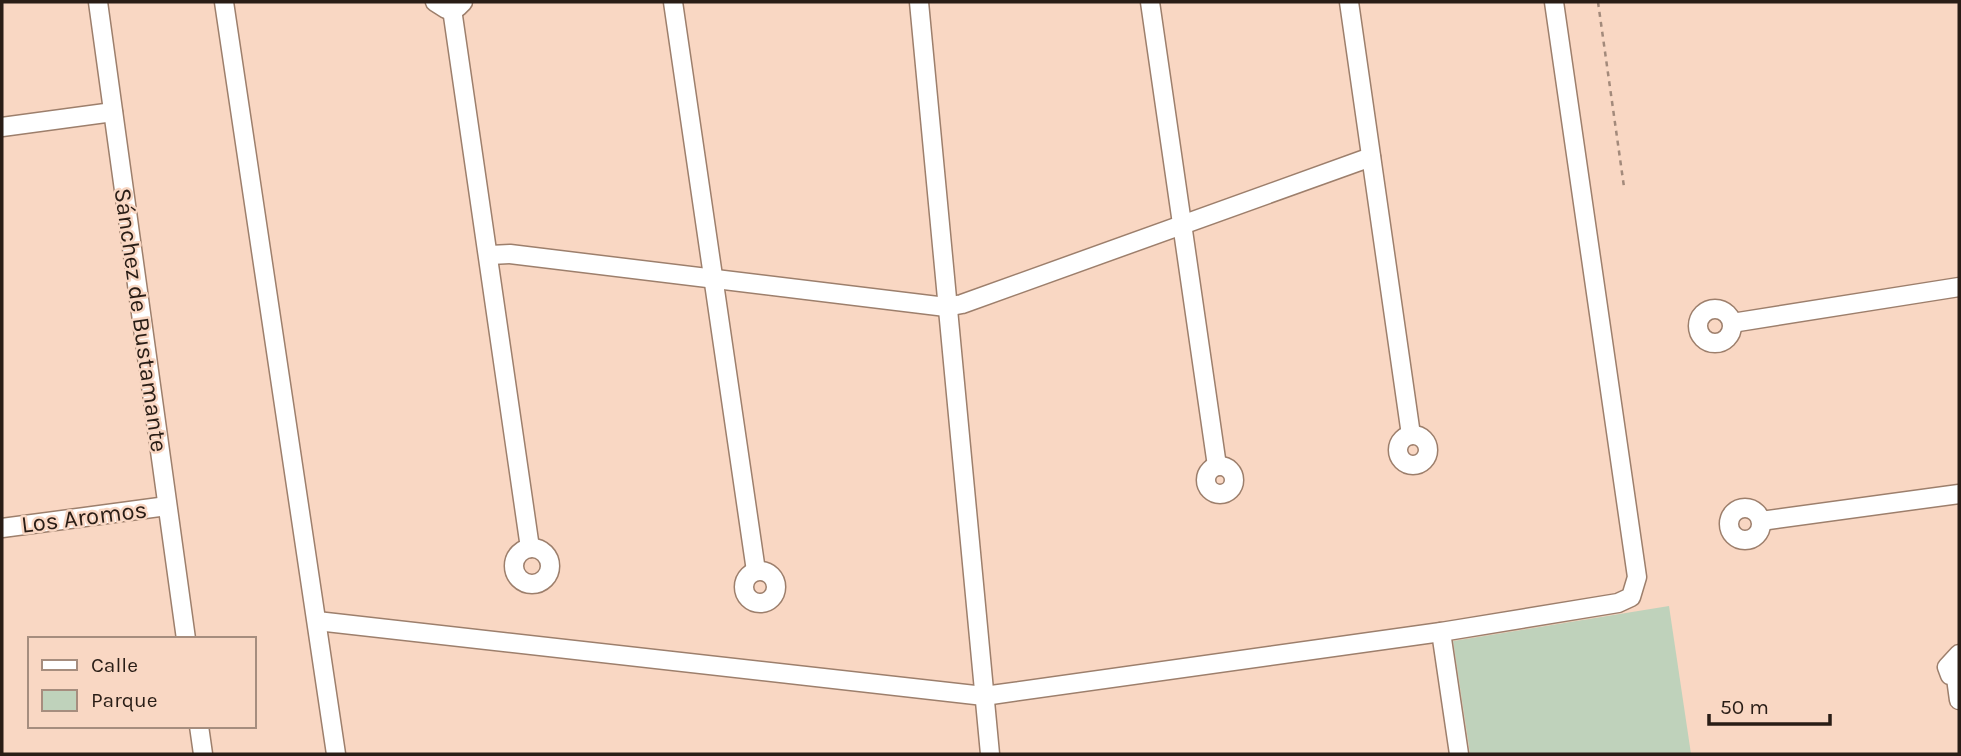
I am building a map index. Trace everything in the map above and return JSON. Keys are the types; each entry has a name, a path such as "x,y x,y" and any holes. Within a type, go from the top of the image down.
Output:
{"street":[{"name":"Sánchez de Bustamante","path":"98,2 186,637"},
{"path":"224,2 336,754"},
{"path":"435,2 441,7 458,5 530,548"},
{"path":"673,2 757,571"},
{"path":"919,2 989,754"},
{"path":"1150,2 1217,466"},
{"path":"1349,2 1411,435"},
{"path":"317,621 984,696 1441,632 1618,603 1631,597 1636,588 1637,577 1554,2"},
{"path":"2,127 113,112"},
{"path":"490,255 510,254 946,307 962,304 1371,157"},
{"path":"1732,323 1959,287"},
{"path":"1761,521 1959,494"},
{"name":"Los Aromos","path":"2,528 167,506"},
{"path":"1441,632 1459,754"},
{"path":"1959,654 1947,667 1950,675 1958,678 1959,700"},
{"path":"199,728 203,754"}],"path":[{"path":"1598,2 1624,187"}],"green space":[{"path":"1669,606 1691,754 1470,754 1453,641"}]}
